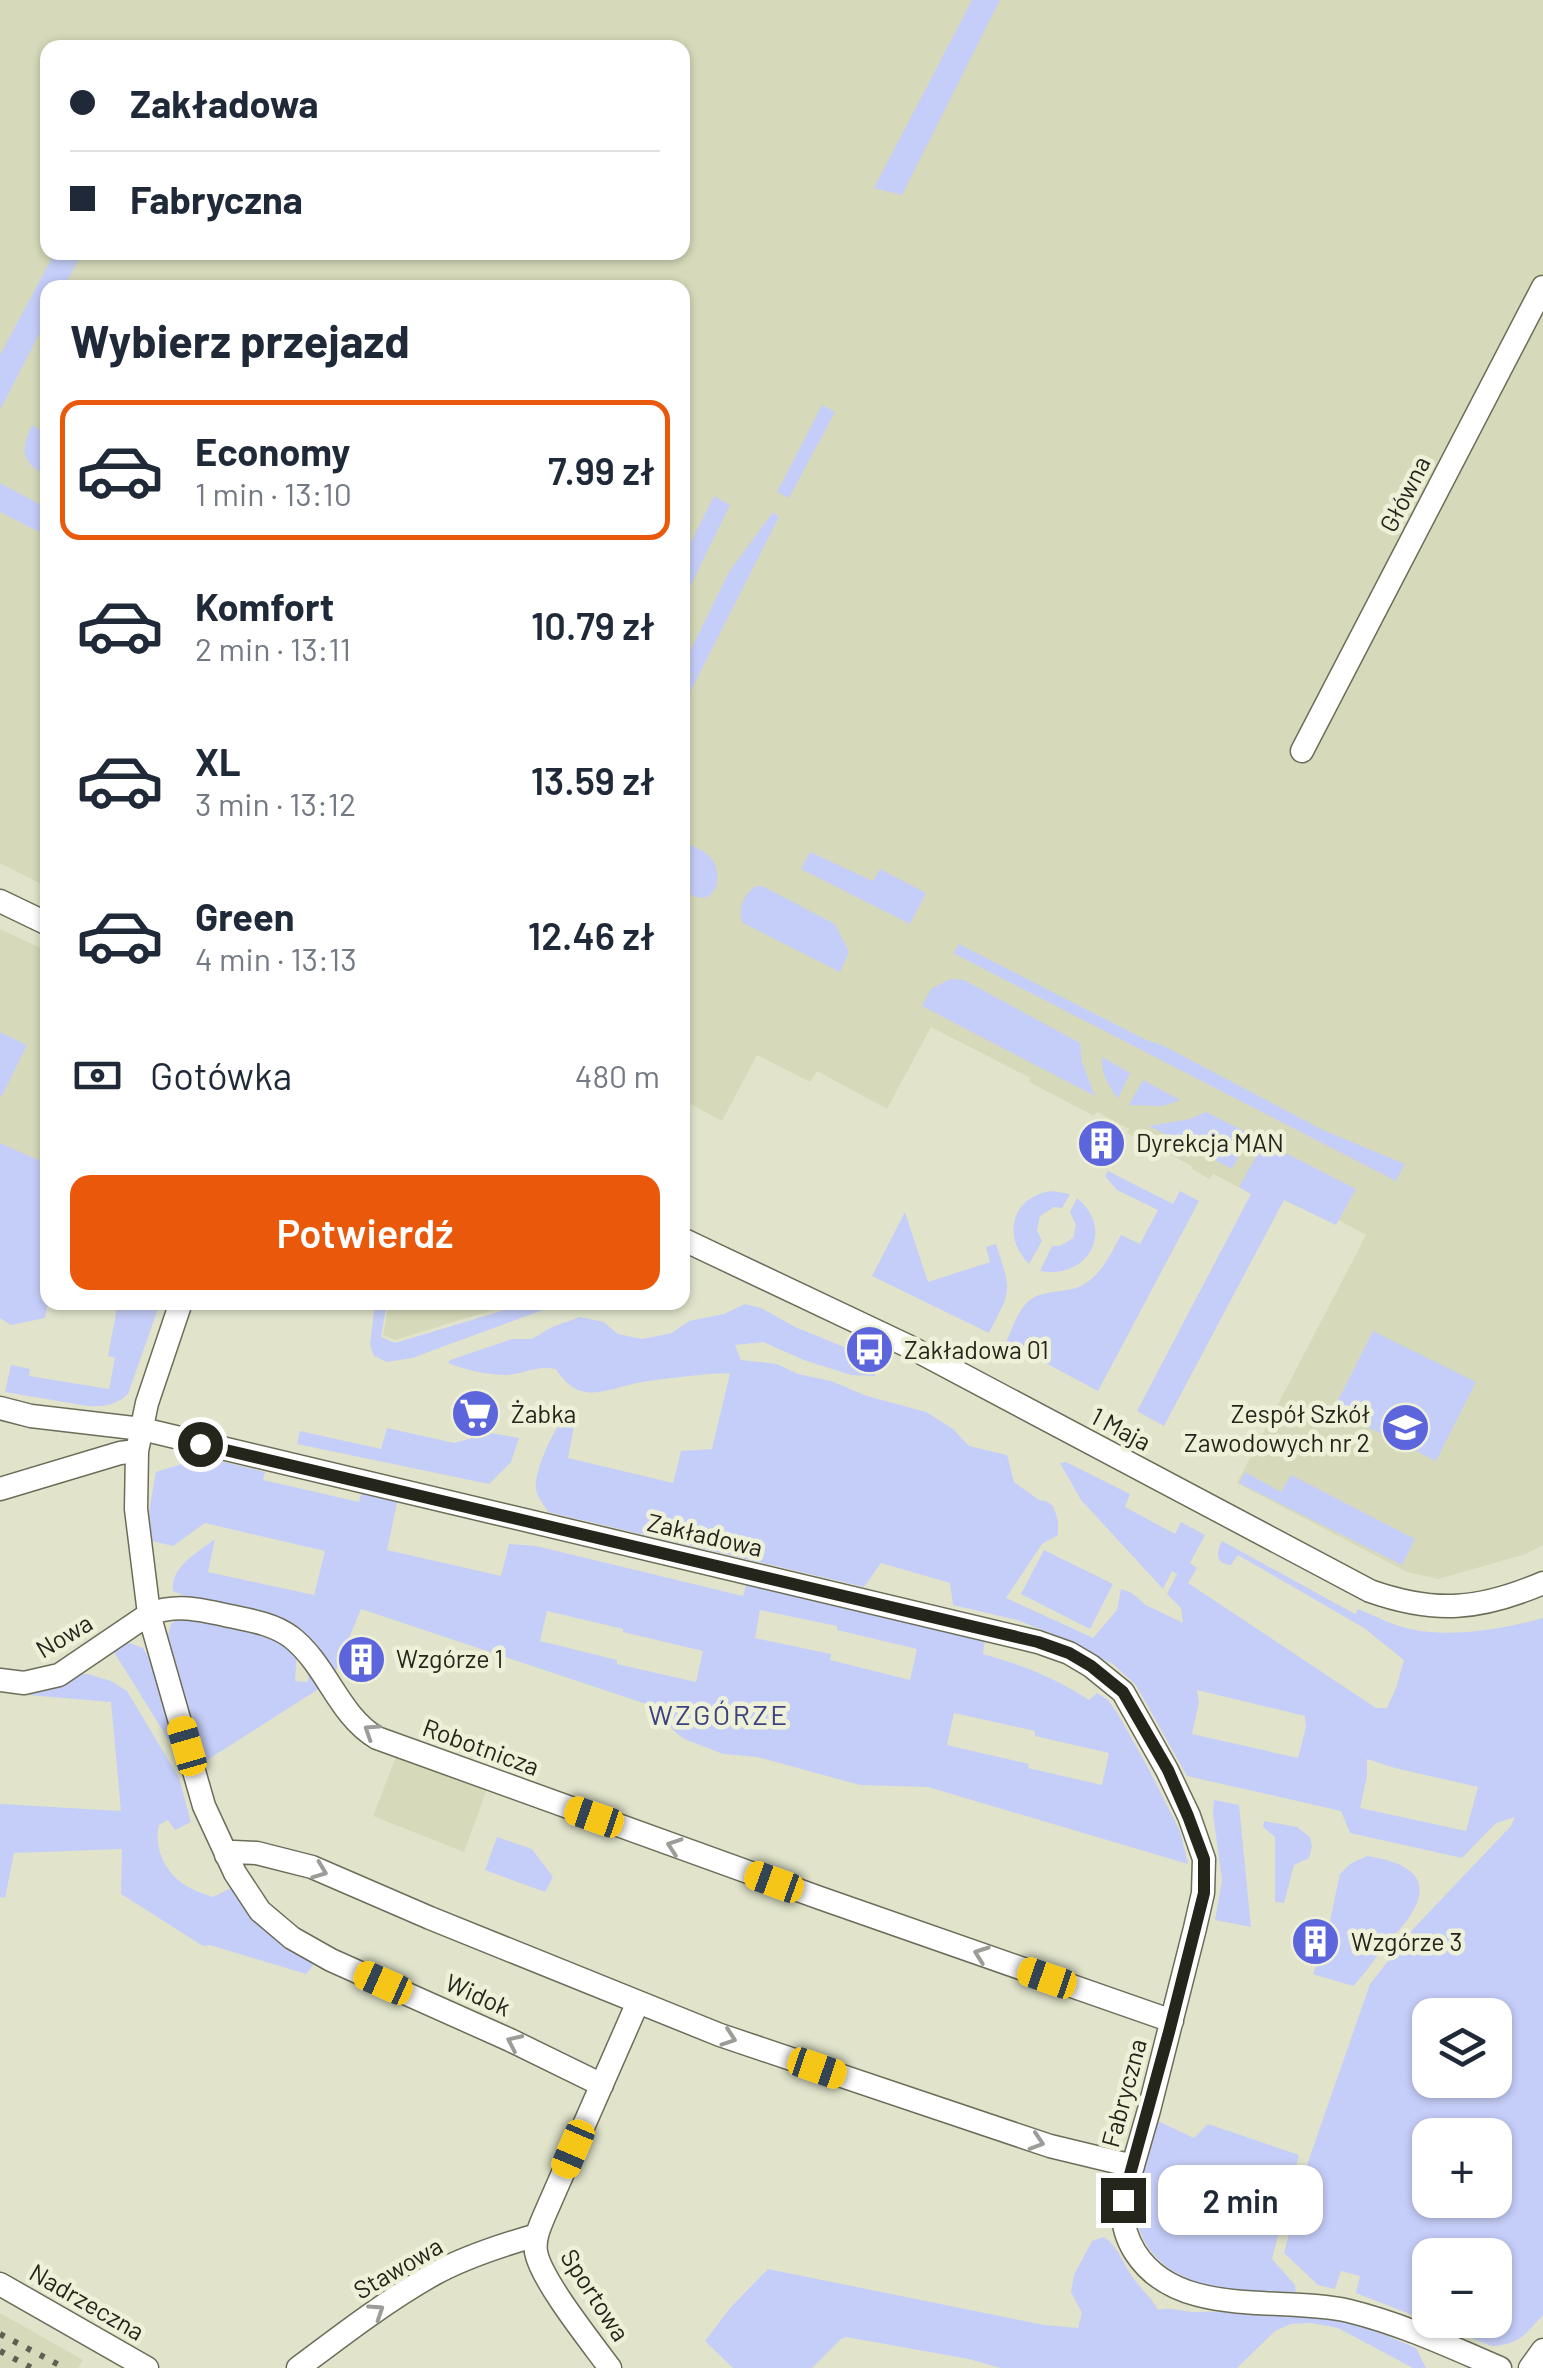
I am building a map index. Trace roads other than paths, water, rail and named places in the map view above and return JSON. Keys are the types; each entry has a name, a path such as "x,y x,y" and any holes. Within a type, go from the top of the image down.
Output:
{"street":[{"name":"Główna","path":"1302,751 1543,288"},
{"path":"0,901 40,920"},
{"name":"1 Maja","path":"690,1243 910,1348 1370,1591 1424,1606 1476,1605 1508,1598 1543,1583"},
{"name":"Widok","path":"177,1310 139,1440 136,1509 149,1614 204,1806 245,1891 260,1911 292,1938 331,1960 602,2086"},
{"name":"Zakładowa","path":"0,1408 1054,1648 1091,1666 1123,1692 1182,1801"},
{"path":"0,1489 120,1453 139,1440"},
{"name":"Robotnicza","path":"149,1614 190,1607 271,1626 305,1650 355,1721 377,1738 1172,2022"},
{"name":"Nowa","path":"0,1680 24,1684 59,1676 149,1614"},
{"name":"Fabryczna","path":"1182,1801 1200,1845 1204,1893 1122,2209 1129,2243 1146,2268 1179,2289 1228,2300 1330,2307 1414,2331 1500,2368"},
{"name":"Widok","path":"226,1855 257,1853 312,1867 730,2038 1050,2146 1133,2166"},
{"path":"602,2086 638,2002"},
{"name":"Sportowa","path":"602,2086 536,2235 536,2250 540,2264 610,2368"},
{"name":"Stawowa","path":"298,2368 436,2273 536,2235"},
{"name":"Nadrzeczna","path":"0,2284 147,2368"},
{"path":"1530,2368 1543,2350"}],"railway":[{"path":"0,2334 65,2368"},
{"path":"0,2351 32,2368"}],"place":[{"name":"Dyrekcja MAN","path":"1101,1143"},
{"name":"Zakładowa 01","path":"869,1350"},
{"name":"Żabka","path":"476,1414"},
{"name":"Zespół Szkół Zawodowych nr 2","path":"1405,1428"},
{"name":"Wzgórze 1","path":"361,1659"},
{"name":"Wzgórze 3","path":"1316,1942"}],"district":[{"name":"WZGÓRZE","path":"719,1715"}]}
